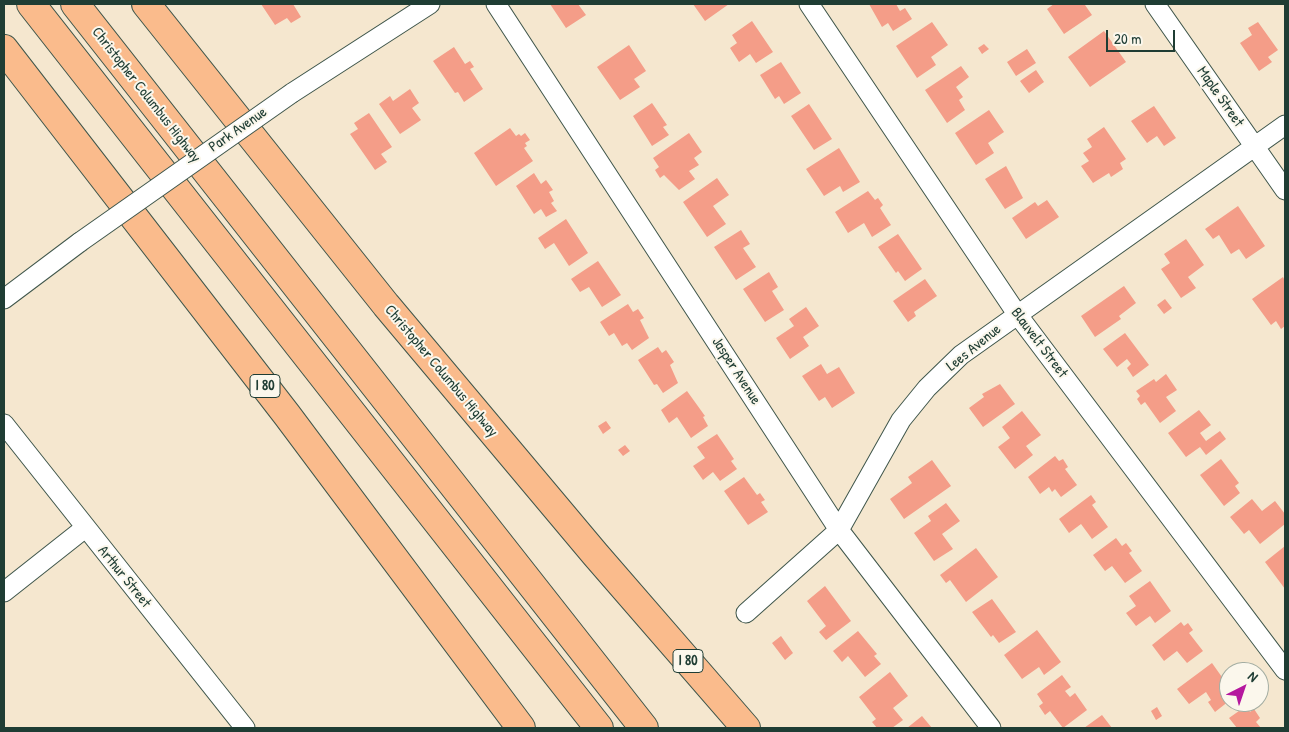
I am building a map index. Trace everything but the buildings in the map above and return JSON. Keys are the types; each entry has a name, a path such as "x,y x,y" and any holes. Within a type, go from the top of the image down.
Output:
{"highway":[{"path":"30,4 599,728"},
{"name":"Christopher Columbus Highway","path":"75,4 644,728"},
{"name":"Christopher Columbus Highway","path":"146,4 374,290 630,595 746,728"},
{"name":"I 80","path":"4,49 287,415 521,728"},
{"path":"630,595 691,691 722,728"}],"street":[{"name":"Park Avenue","path":"4,299 80,242 292,93 430,4"},
{"name":"Jasper Avenue","path":"496,4 839,530 991,728"},
{"name":"Blauvelt Street","path":"809,4 1017,314 1285,670"},
{"name":"Maple Street","path":"1155,4 1285,190"},
{"name":"Lees Avenue","path":"746,613 839,530 892,435 927,388 960,355 1285,125"},
{"name":"Arthur Street","path":"4,424 245,728"},
{"path":"4,592 85,528"}]}
